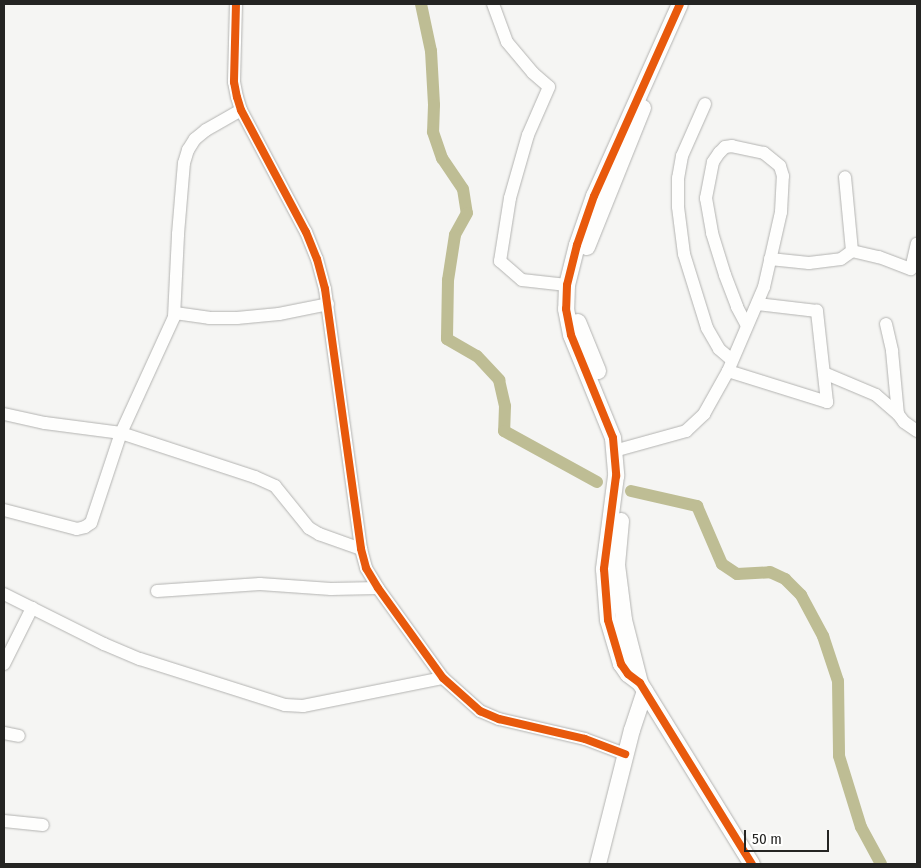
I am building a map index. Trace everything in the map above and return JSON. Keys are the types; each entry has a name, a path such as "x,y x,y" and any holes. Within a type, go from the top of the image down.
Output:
{"street":[{"path":"236,4 234,82 241,110 306,232 317,259 328,304 361,549 366,568 378,588 443,678 480,711 499,719 585,739 625,754"},
{"path":"493,4 507,42 533,73 549,87 528,135 510,198 500,261 522,280 567,285"},
{"path":"619,449 569,329 566,309 567,285 576,245 597,188 680,4"},
{"path":"692,4 649,93 583,257 576,282 575,300 577,321 619,425 619,449 625,477 617,565 624,620 642,687 752,864"},
{"path":"704,104 682,156 678,178 678,207 684,254 707,328 730,365 827,402 818,311 757,304"},
{"path":"4,510 77,529 85,527 91,522 121,433 175,312 178,234 184,163 188,150 195,138 241,110"},
{"path":"619,449 694,426 704,414 730,365 757,304 764,287 781,212 784,176 780,166 764,152 742,147 725,147 713,162 706,198 712,233 725,275 747,326"},
{"path":"845,177 852,251"},
{"path":"852,251 879,257 911,269 917,244"},
{"path":"770,259 809,262 842,259 852,251"},
{"path":"175,312 209,318 237,318 279,314 328,304"},
{"path":"886,324 892,351 898,414"},
{"path":"824,373 876,395 898,414 904,422 917,431"},
{"path":"4,414 45,423 121,433 269,482 281,491 299,519 309,528 319,534 361,549"},
{"path":"157,591 260,584 331,589 378,588"},
{"path":"4,594 104,644 140,659 285,705 303,706 443,678"},
{"path":"4,664 32,608"},
{"path":"598,864 642,687"},
{"path":"4,733 19,736"},
{"path":"4,821 43,825"}],"waterway":[{"path":"421,4 431,51 434,105 433,132 442,158 463,189 467,213 455,235 448,280 447,339 477,356 499,380 505,406 504,431 597,482"},
{"path":"631,491 697,506 722,564 737,574 770,572 785,579 801,595 823,636 838,681 839,756 861,827 881,864"}],"cycle path":[{"path":"236,4 234,82 241,110 306,232 317,259 325,289 361,549 366,568 378,588 443,678 480,711 499,719 585,739 625,754"},
{"path":"680,4 594,196 577,245 567,285 566,309 571,335 613,438 616,476 604,569 608,620 621,664 628,674 640,683 752,864"}]}
